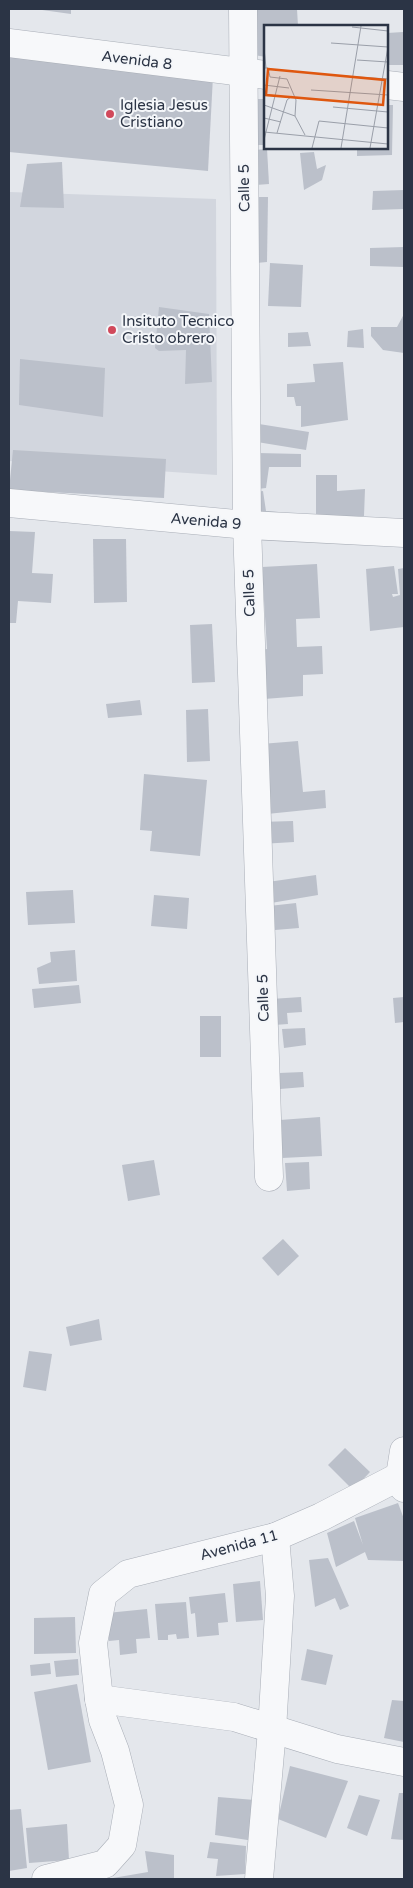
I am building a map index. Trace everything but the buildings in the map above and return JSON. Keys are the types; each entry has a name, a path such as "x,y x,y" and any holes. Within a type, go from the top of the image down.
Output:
{"street":[{"name":"Calle 5","path":"242,9 254,74 247,525 269,1177"},
{"name":"Avenida 8","path":"9,43 254,74"},
{"path":"388,85 404,87"},
{"name":"Avenida 9","path":"9,503 247,525 404,533"},
{"name":"Avenida 11","path":"99,1699 93,1643 103,1594 128,1574 275,1537 320,1517 403,1472"},
{"path":"259,1879 272,1730 280,1596 275,1537"},
{"path":"46,1879 105,1864 122,1845 129,1805 115,1751 103,1720 99,1699 234,1717 337,1749 404,1762"}],"shaded area":[{"name":"Insituto Tecnico Cristo obrero","path":"9,192 216,199 217,475 9,461"}],"place":[{"name":"Iglesia Jesus Cristiano","path":"110,114"},
{"name":"Insituto Tecnico Cristo obrero","path":"112,330"}]}
